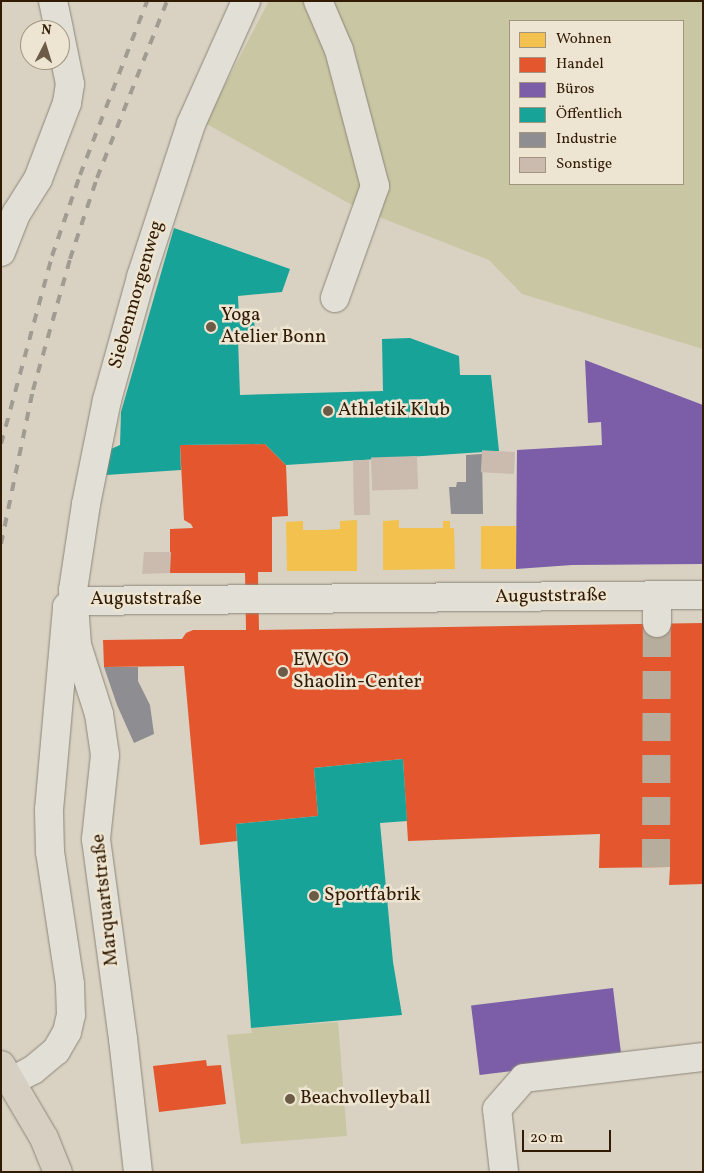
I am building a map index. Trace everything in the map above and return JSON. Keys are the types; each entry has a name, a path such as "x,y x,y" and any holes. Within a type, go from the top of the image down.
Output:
{"main road":[{"path":"7,1073 44,1138 58,1172"}],"street":[{"path":"53,1 57,20"},
{"name":"Siebenmorgenweg","path":"72,601 86,504 107,400 155,230 191,124 246,1"},
{"path":"318,1 340,50 375,186 335,298"},
{"path":"1,252 16,214 38,179 67,103 70,84 67,70"},
{"path":"657,595 657,623"},
{"name":"Auguststraße","path":"7,1073 33,1070 56,1051 72,1015 70,984 50,852 49,810 64,626 67,606 72,601 703,595"},
{"name":"Marquartstraße","path":"72,601 77,645 99,714 105,755 96,840 123,1039 138,1172"},
{"path":"504,1172 497,1109 524,1078 703,1057"}],"shaded area":[{"path":"269,1 703,1 703,349 522,294 489,260 361,210 205,123"},
{"name":"Beachvolleyball","path":"338,1022 347,1136 241,1144 227,1035 252,1033 251,1028"}],"building: Wohnen":[{"path":"357,520 357,571 287,571 286,522 303,521 303,530 322,530 340,529 340,521"},
{"path":"399,520 399,528 443,528 443,521 450,521 450,528 454,528 455,569 383,570 383,521"},
{"path":"481,526 516,526 516,569 481,569"}],"building: Handel":[{"path":"265,444 286,465 288,516 272,517 272,572 258,572 259,630 703,623 703,884 669,885 670,867 599,868 600,834 408,841 403,759 314,768 318,816 236,824 237,841 200,845 184,666 104,667 103,640 182,639 186,633 193,630 246,630 245,573 170,573 170,529 193,528 191,524 184,520 180,445"},
{"path":"206,1060 207,1066 221,1065 226,1104 159,1112 153,1066"}],"building: Büros":[{"path":"585,360 703,405 703,564 572,565 516,569 517,450 602,445 601,422 588,423"},
{"path":"613,988 622,1057 480,1075 471,1005"}],"building: Öffentlich":[{"path":"174,228 290,269 282,292 238,296 239,316 254,315 255,337 238,339 240,395 383,391 382,339 410,338 459,356 460,375 491,375 499,451 286,465 265,444 180,445 181,470 106,475 111,449 120,445 121,412"},
{"name":"Sportfabrik","path":"403,759 407,821 380,823 393,962 402,1015 251,1028 236,824 318,816 314,768"}],"building: Industrie":[{"path":"482,454 483,514 451,514 449,487 456,487 457,482 466,482 466,455"},
{"path":"104,667 138,667 138,681 150,705 154,734 134,743 117,705"}],"building: Sonstige":[{"path":"482,450 515,452 514,474 481,472"},
{"path":"417,456 418,489 372,491 371,458"},
{"path":"353,460 369,460 370,515 354,515"},
{"path":"144,552 171,552 170,573 142,574"}],"tunnel":[{"path":"656,867 657,623"}],"railway":[{"path":"1,444 52,256 80,175 147,1"},
{"path":"1,544 33,390 70,259 97,178 167,1"}],"place":[{"name":"Yoga Atelier Bonn","path":"211,327"},
{"name":"Athletik Klub","path":"328,411"},
{"name":"EWCO Shaolin-Center","path":"283,672"},
{"name":"Sportfabrik","path":"314,896"},
{"name":"Beachvolleyball","path":"290,1099"}]}
